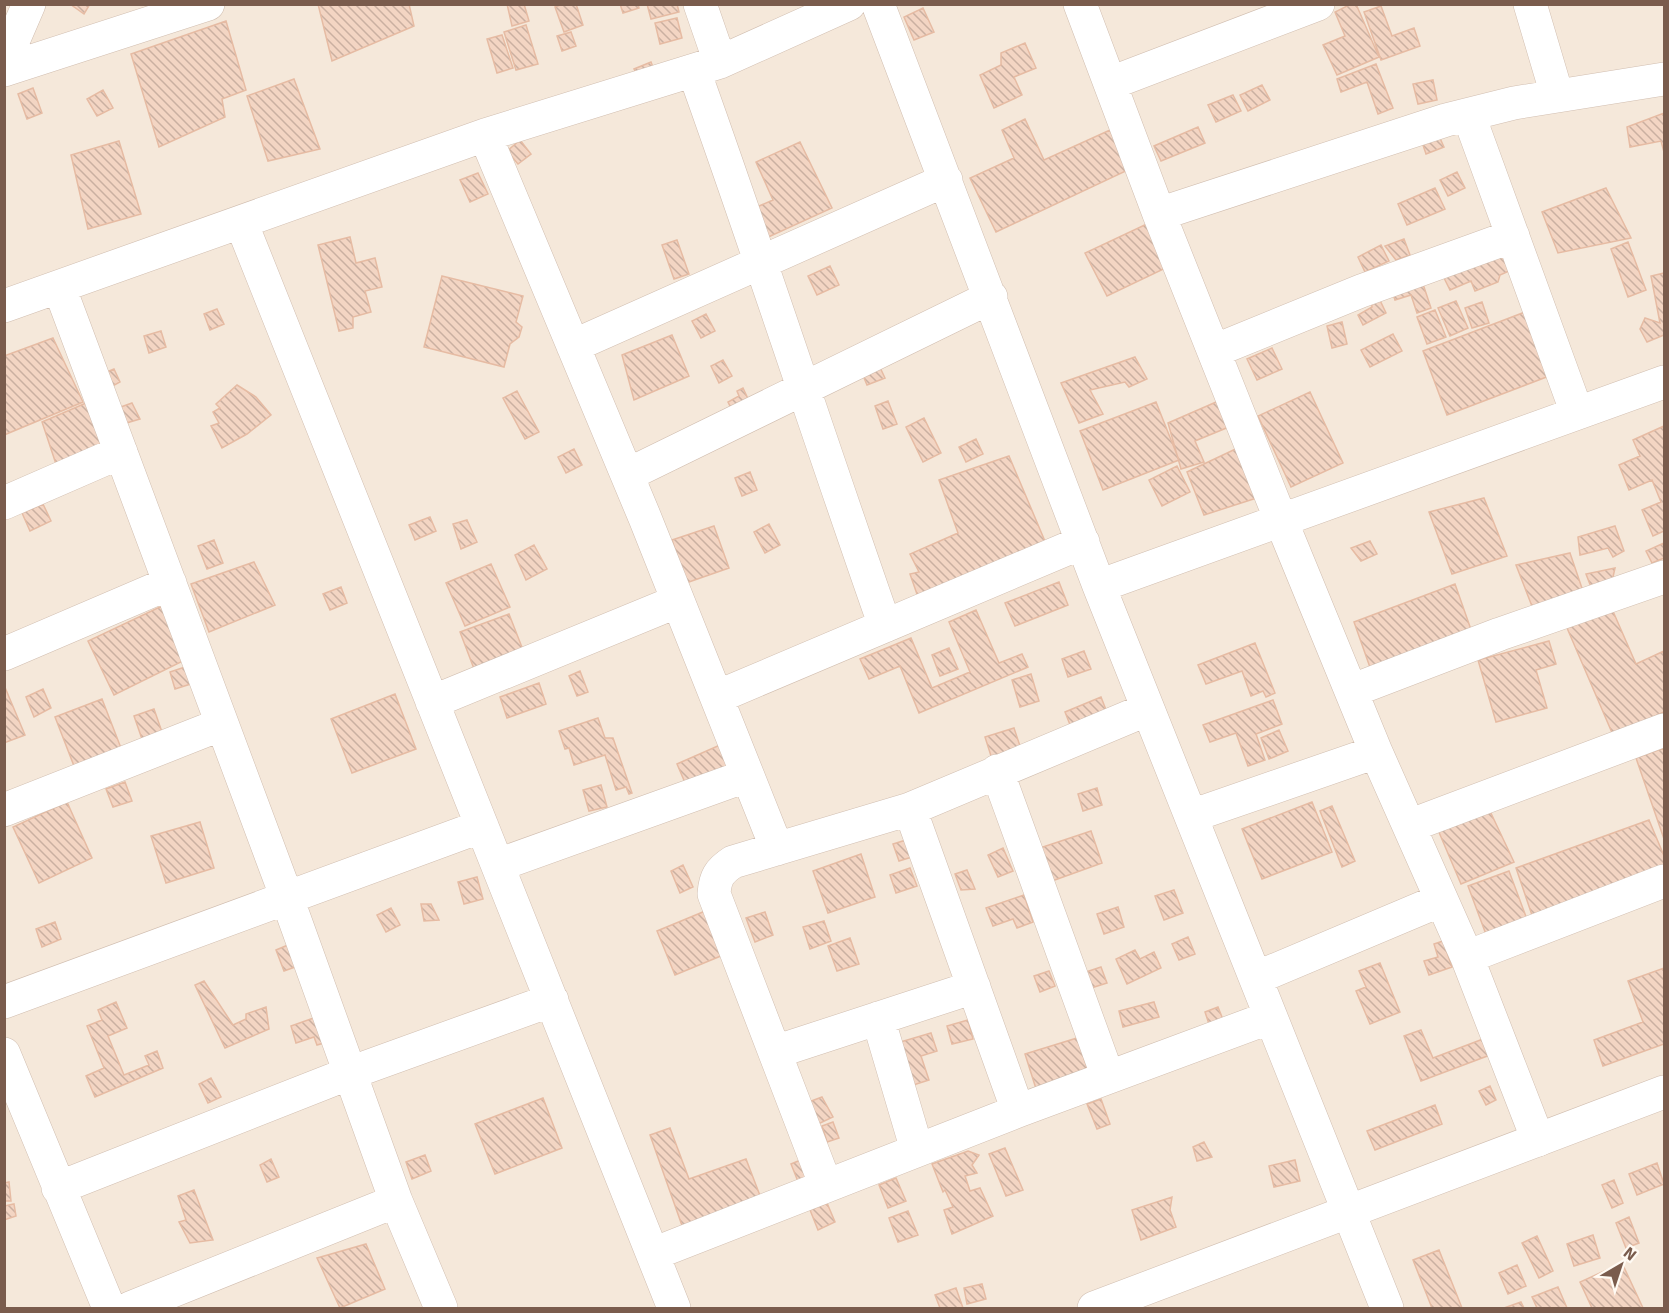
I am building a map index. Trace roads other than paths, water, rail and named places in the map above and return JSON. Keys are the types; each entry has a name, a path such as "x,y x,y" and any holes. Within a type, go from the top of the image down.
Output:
{"street":[{"path":"4,62 28,4"},
{"path":"4,70 208,4"},
{"path":"700,4 707,66 763,262 802,389 885,626"},
{"path":"4,306 60,289 485,135 707,66 849,4"},
{"path":"878,4 1099,586 1387,1308"},
{"path":"1080,4 1159,214 1280,518 1376,752 1467,957 1538,1140"},
{"path":"1111,83 1318,4"},
{"path":"1532,5 1557,95"},
{"path":"1159,214 1446,120 1514,103 1665,79"},
{"path":"1469,116 1577,413"},
{"path":"485,135 627,475 777,849"},
{"path":"573,346 946,180"},
{"path":"241,222 674,1308"},
{"path":"1214,351 1361,291 1513,236"},
{"path":"60,289 287,898 396,1201 441,1308"},
{"path":"627,475 991,297"},
{"path":"1099,586 1280,518 1665,381"},
{"path":"4,503 121,452"},
{"path":"717,698 1083,542"},
{"path":"1351,691 1500,634 1665,577"},
{"path":"4,654 170,584"},
{"path":"432,702 678,601"},
{"path":"826,1186 714,894 715,880 722,869 733,862 910,808 1148,709"},
{"path":"4,810 222,724"},
{"path":"1409,826 1665,730"},
{"path":"1191,816 1376,752"},
{"path":"997,771 1108,1077"},
{"path":"498,865 746,776"},
{"path":"910,808 1018,1111"},
{"path":"4,1002 482,825"},
{"path":"1467,957 1665,881"},
{"path":"1256,978 1441,900"},
{"path":"775,1052 974,987"},
{"path":"58,1188 350,1073 552,1000"},
{"path":"653,1254 1018,1111 1271,1017"},
{"path":"878,1018 917,1150"},
{"path":"4,1054 109,1308"},
{"path":"1094,1308 1665,1092"},
{"path":"130,1308 396,1201"}]}
